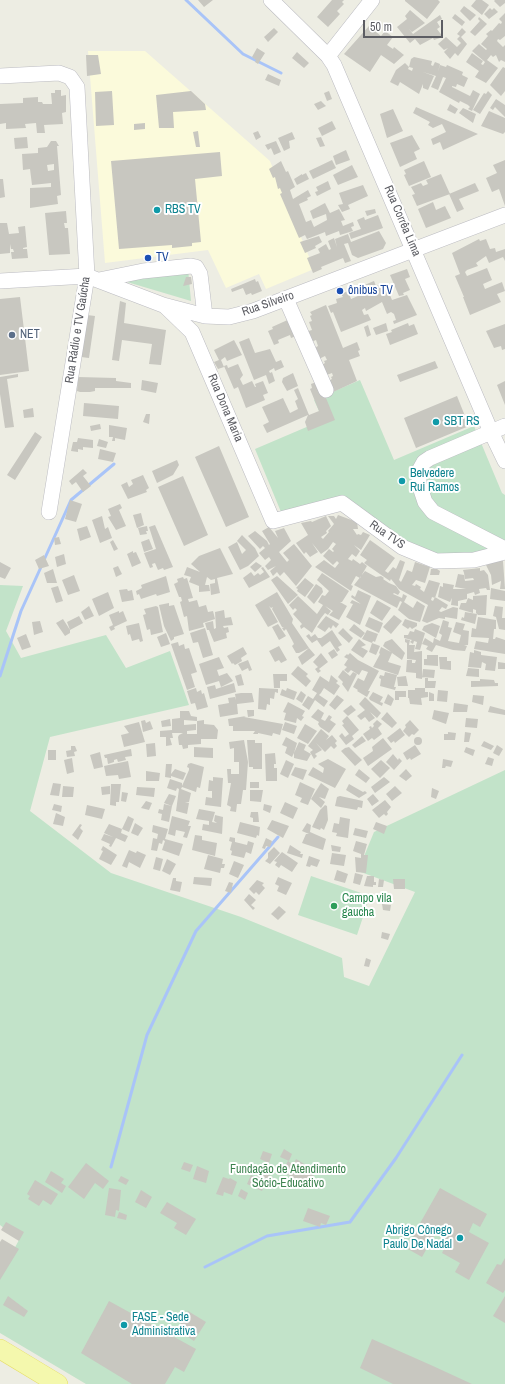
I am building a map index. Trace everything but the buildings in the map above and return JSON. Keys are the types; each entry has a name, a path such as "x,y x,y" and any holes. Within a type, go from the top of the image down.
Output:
{"main road":[{"path":"0,1349 58,1384"}],"street":[{"name":"Rua Corrêa Lima","path":"271,0 328,56 334,65 491,432 505,461"},
{"path":"328,56 372,0"},
{"name":"Rua Rádio e TV Gaúcha","path":"0,76 59,73 70,77 77,87 79,140 93,278 49,512"},
{"name":"Rua Silveiro","path":"0,281 93,278 163,305 205,316 229,317 253,311 286,299 505,214"},
{"path":"93,278 143,271 191,266 196,267 200,274 205,316"},
{"path":"286,299 326,390"},
{"name":"Rua Dona Maria","path":"163,305 192,332 273,521"},
{"path":"505,426 430,458 424,462 419,471 419,484 425,502 433,512 505,551"},
{"name":"Rua TVS","path":"273,521 342,503 402,547 436,561 474,560 505,551"}],"shaded area":[{"path":"88,51 145,51 270,161 314,269 266,289 259,274 226,288 208,250 105,263"}],"green space":[{"path":"188,269 191,301 117,279"},
{"path":"360,380 394,460 474,426 502,493 505,495 505,546 471,555 437,554 411,544 344,496 281,512 255,449 323,420 314,400"},
{"name":"Fundação de Atendimento Sócio-Educativo","path":"0,585 23,586 6,631 21,658 106,635 126,668 170,651 189,705 50,737 30,811 111,873 241,917 342,958 344,977 369,986 415,892 358,871 374,832 505,770 505,1384 86,1384 0,1333 0,1275 19,1240 0,1225"},
{"name":"Campo vila gaucha","path":"311,876 370,896 357,935 298,915"}],"waterway":[{"path":"186,0 243,54 281,73"},
{"path":"44,560 71,500 114,464"},
{"path":"0,676 21,611 41,567"},
{"path":"111,1167 147,1035 196,931 278,837"},
{"path":"205,1267 267,1236 350,1222 396,1158 462,1055"}],"place":[{"name":"RBS TV","path":"157,210"},
{"name":"TV","path":"148,258"},
{"name":"ônibus TV","path":"340,291"},
{"name":"NET","path":"12,335"},
{"name":"SBT RS","path":"436,422"},
{"name":"Belvedere Rui Ramos","path":"402,481"},
{"name":"Campo vila gaucha","path":"334,906"},
{"name":"Abrigo Cônego Paulo De Nadal","path":"460,1238"},
{"name":"FASE - Sede Administrativa","path":"124,1325"}]}
